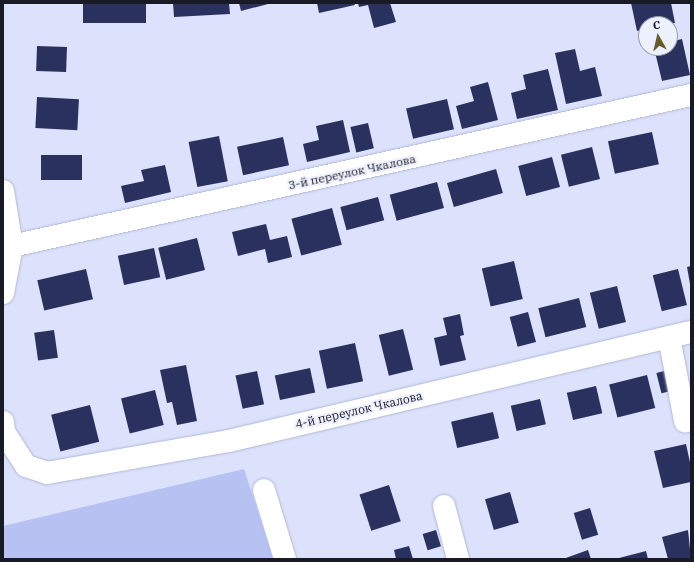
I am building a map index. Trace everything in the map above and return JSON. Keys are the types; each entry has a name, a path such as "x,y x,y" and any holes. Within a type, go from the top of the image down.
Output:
{"street":[{"name":"3-й переулок Чкалова","path":"12,246 691,95"},
{"path":"3,191 12,246 3,293"},
{"name":"4-й переулок Чкалова","path":"3,422 4,432 26,466 47,473 229,441 691,332"},
{"path":"669,337 685,420"},
{"path":"264,490 279,558"},
{"path":"444,506 458,559"}],"shaded area":[{"path":"244,469 273,559 3,559 3,526"}],"building":[{"path":"83,3 146,3 146,23 83,23"},
{"path":"173,3 229,3 230,14 174,17"},
{"path":"239,3 268,3 268,4 241,11"},
{"path":"317,3 354,3 355,5 319,13"},
{"path":"358,3 390,3 396,22 374,28 368,5 359,7"},
{"path":"631,3 671,3 674,16 638,16 637,31"},
{"path":"682,39 690,75 662,81 656,56 678,56 678,40"},
{"path":"37,46 67,47 66,72 36,71"},
{"path":"575,49 580,71 595,67 602,96 566,104 555,53"},
{"path":"548,69 558,110 517,119 511,93 526,89 523,75"},
{"path":"488,82 498,120 462,129 456,106 474,101 470,87"},
{"path":"37,97 79,99 77,130 35,128"},
{"path":"447,99 454,129 413,139 406,108"},
{"path":"343,120 350,152 307,162 303,144 319,140 316,126"},
{"path":"368,123 374,148 356,152 350,127"},
{"path":"652,132 659,164 615,174 608,141"},
{"path":"219,136 228,181 197,187 189,142"},
{"path":"283,137 289,165 243,175 237,147"},
{"path":"592,147 600,179 569,187 561,155"},
{"path":"41,155 82,155 82,180 41,180"},
{"path":"552,157 560,187 526,196 518,166"},
{"path":"165,165 171,192 125,203 121,186 144,181 141,170"},
{"path":"496,169 503,193 454,207 447,183"},
{"path":"437,182 444,208 397,221 390,195"},
{"path":"378,197 384,220 347,230 340,207"},
{"path":"332,208 342,245 301,256 291,219"},
{"path":"266,224 270,240 287,236 292,257 268,263 265,249 238,256 232,232"},
{"path":"197,238 205,270 166,280 158,248"},
{"path":"154,248 160,277 124,285 118,256"},
{"path":"514,261 523,299 491,306 482,268"},
{"path":"691,266 691,284 690,284 687,267"},
{"path":"86,269 93,299 44,310 37,280"},
{"path":"678,269 687,305 662,311 653,275"},
{"path":"617,286 626,322 599,329 590,293"},
{"path":"579,298 586,327 546,337 538,308"},
{"path":"528,312 536,342 518,347 510,317"},
{"path":"460,314 464,335 460,336 466,360 440,366 434,338 447,335 443,318"},
{"path":"403,329 413,370 389,376 379,335"},
{"path":"54,330 58,358 38,361 34,333"},
{"path":"355,343 363,381 327,389 319,351"},
{"path":"186,365 197,421 177,425 172,402 167,403 160,370"},
{"path":"310,368 315,392 280,400 275,375"},
{"path":"668,370 673,390 661,393 656,373"},
{"path":"257,371 264,404 243,409 235,376"},
{"path":"647,375 655,408 617,417 609,384"},
{"path":"596,386 602,413 573,420 567,393"},
{"path":"155,390 164,425 130,433 121,398"},
{"path":"540,399 546,424 517,431 511,406"},
{"path":"90,405 99,442 60,452 51,415"},
{"path":"493,412 499,438 457,448 451,422"},
{"path":"686,444 691,467 691,482 663,488 654,451"},
{"path":"389,485 401,521 371,531 360,495"},
{"path":"510,492 519,523 494,530 485,499"},
{"path":"590,508 598,535 582,540 574,513"},
{"path":"436,530 441,546 428,550 423,534"},
{"path":"688,530 691,559 668,559 662,537"},
{"path":"409,546 413,559 396,559 394,550"},
{"path":"588,550 591,559 563,559"},
{"path":"646,551 648,559 619,559 619,558"}]}
